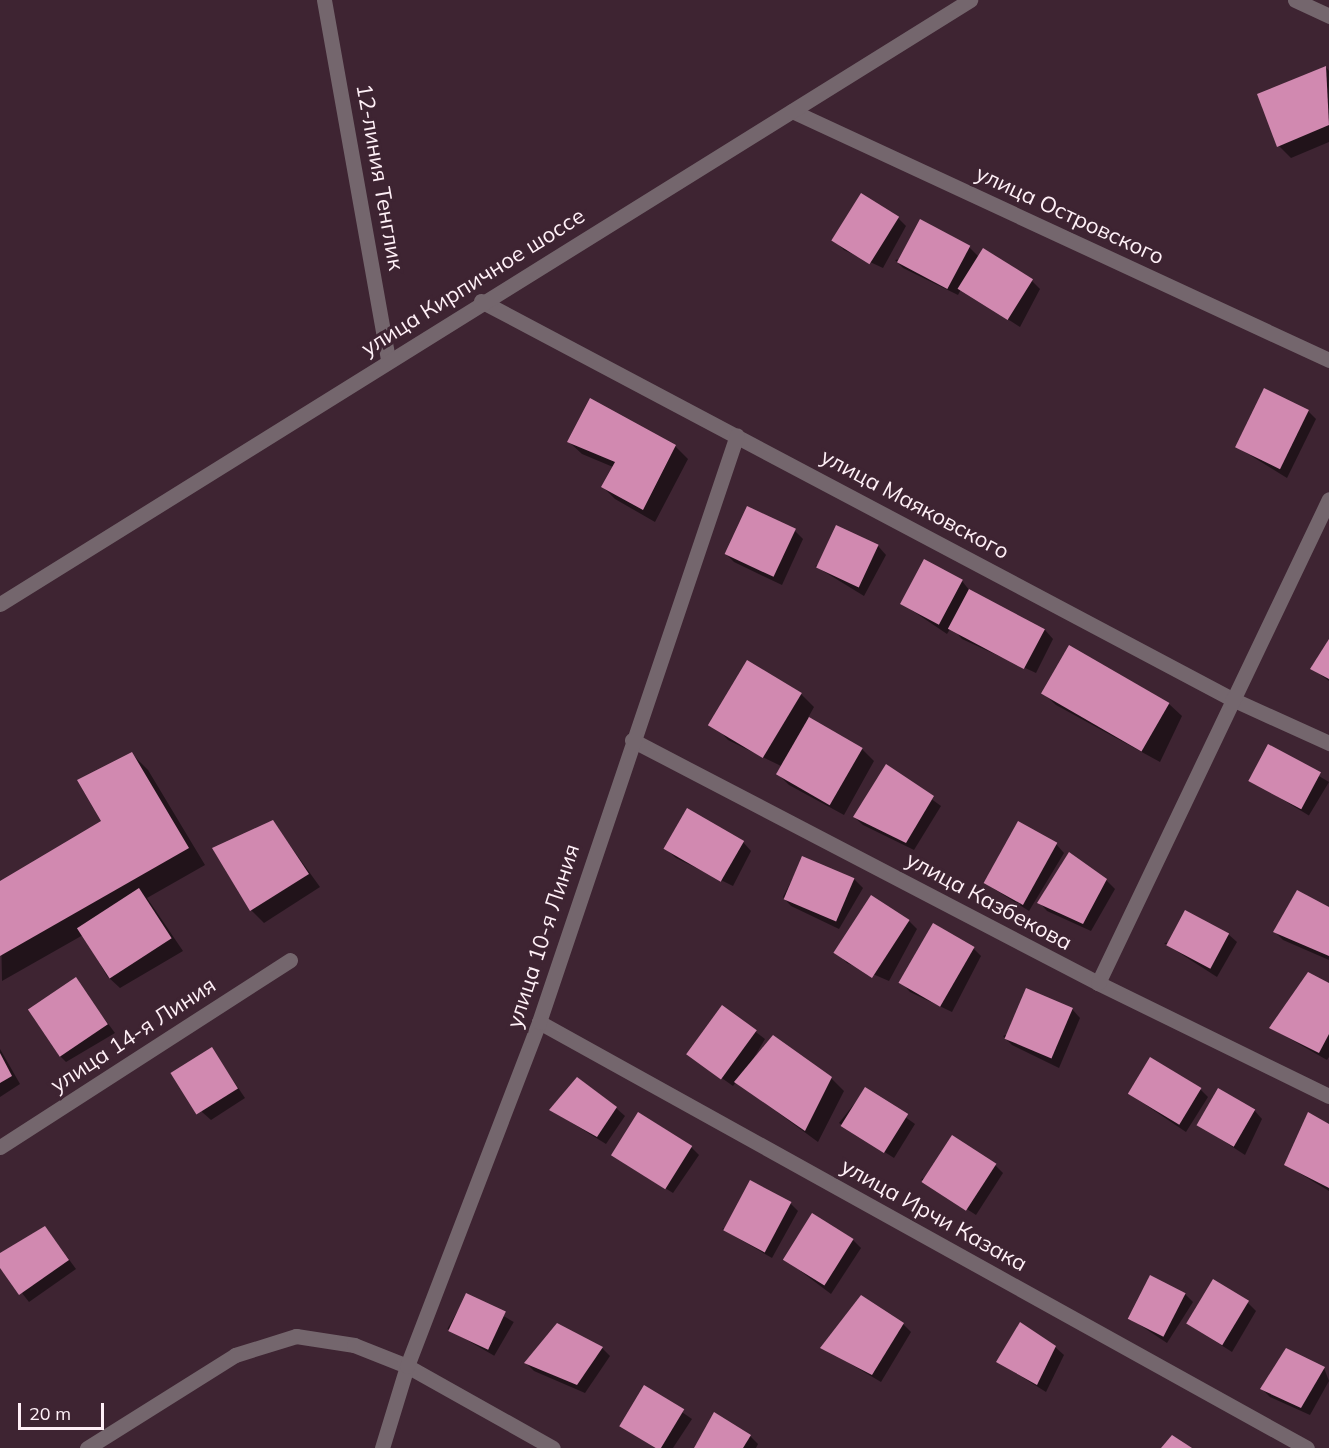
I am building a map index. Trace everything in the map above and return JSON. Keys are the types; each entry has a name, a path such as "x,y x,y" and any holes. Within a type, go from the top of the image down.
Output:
{"street":[{"name":"12-линия Тенглик","path":"324,0 331,21 388,361"},
{"name":"улица Кирпичное шоссе","path":"0,604 481,302 970,0"},
{"path":"1295,0 1329,16"},
{"name":"улица Островского","path":"792,111 1329,360"},
{"name":"улица Маяковского","path":"481,302 737,435 1232,699 1329,743"},
{"name":"улица 10-я Линия","path":"382,1448 407,1366 539,1022 632,740 737,435"},
{"path":"1098,983 1329,499"},
{"name":"улица Казбекова","path":"632,740 1098,983 1329,1096"},
{"name":"улица 14-я Линия","path":"0,1147 290,960"},
{"name":"улица Ирчи Казака","path":"539,1022 1306,1448"},
{"path":"87,1448 236,1355 296,1336 354,1345 407,1366 553,1448"}],"building":[{"path":"1326,66 1329,125 1277,147 1257,94"},
{"path":"861,193 899,217 869,264 831,240"},
{"path":"920,219 970,246 947,289 897,262"},
{"path":"983,248 1033,279 1008,320 958,289"},
{"path":"1264,388 1309,410 1280,469 1235,447"},
{"path":"590,398 676,445 643,510 601,487 615,462 567,442"},
{"path":"747,506 796,529 774,577 725,554"},
{"path":"836,525 879,545 859,587 816,568"},
{"path":"924,559 963,580 939,625 900,604"},
{"path":"969,589 1045,629 1024,669 948,629"},
{"path":"1329,639 1329,679 1310,669"},
{"path":"1069,645 1169,703 1141,751 1041,693"},
{"path":"747,660 802,693 763,758 708,725"},
{"path":"809,717 863,748 830,805 776,774"},
{"path":"1268,744 1321,772 1301,809 1248,781"},
{"path":"132,752 189,848 0,956 0,881 101,821 77,780"},
{"path":"886,764 934,796 906,843 853,817"},
{"path":"687,808 744,841 721,882 664,849"},
{"path":"273,820 309,874 250,911 212,848"},
{"path":"1018,821 1057,843 1023,905 984,883"},
{"path":"1069,852 1107,879 1083,924 1037,903"},
{"path":"802,856 854,878 836,922 784,899"},
{"path":"139,888 172,938 110,979 77,928"},
{"path":"1297,890 1329,907 1329,956 1273,932"},
{"path":"871,895 910,920 872,978 833,953"},
{"path":"1185,910 1229,933 1210,969 1166,945"},
{"path":"933,923 975,947 940,1007 898,983"},
{"path":"1308,972 1329,983 1329,1034 1319,1053 1269,1028"},
{"path":"76,977 108,1024 60,1057 28,1009"},
{"path":"1026,988 1073,1008 1051,1059 1005,1039"},
{"path":"722,1005 757,1030 721,1080 686,1054"},
{"path":"773,1035 832,1077 805,1131 734,1082"},
{"path":"212,1047 238,1089 196,1115 170,1073"},
{"path":"0,1053 12,1076 0,1083"},
{"path":"1150,1057 1201,1088 1179,1125 1128,1094"},
{"path":"577,1077 617,1107 597,1137 549,1110"},
{"path":"865,1087 908,1114 884,1153 841,1126"},
{"path":"1218,1088 1255,1110 1234,1147 1196,1125"},
{"path":"638,1112 692,1146 665,1189 611,1155"},
{"path":"1308,1112 1329,1124 1329,1188 1284,1165"},
{"path":"952,1135 996,1164 966,1211 922,1182"},
{"path":"750,1180 791,1202 765,1252 723,1230"},
{"path":"812,1213 854,1239 824,1286 783,1260"},
{"path":"45,1226 69,1260 19,1295 0,1268 0,1253"},
{"path":"1150,1275 1186,1293 1163,1337 1128,1319"},
{"path":"1213,1279 1249,1301 1222,1345 1186,1324"},
{"path":"466,1293 506,1312 488,1350 448,1331"},
{"path":"861,1295 904,1323 872,1375 820,1348"},
{"path":"1020,1322 1056,1346 1037,1385 996,1362"},
{"path":"557,1323 603,1347 577,1385 524,1363"},
{"path":"1286,1348 1325,1367 1301,1408 1260,1389"},
{"path":"644,1385 684,1409 661,1448 656,1448 619,1426"},
{"path":"714,1412 751,1435 743,1448 694,1448"},
{"path":"1172,1435 1192,1448 1161,1448"}]}
